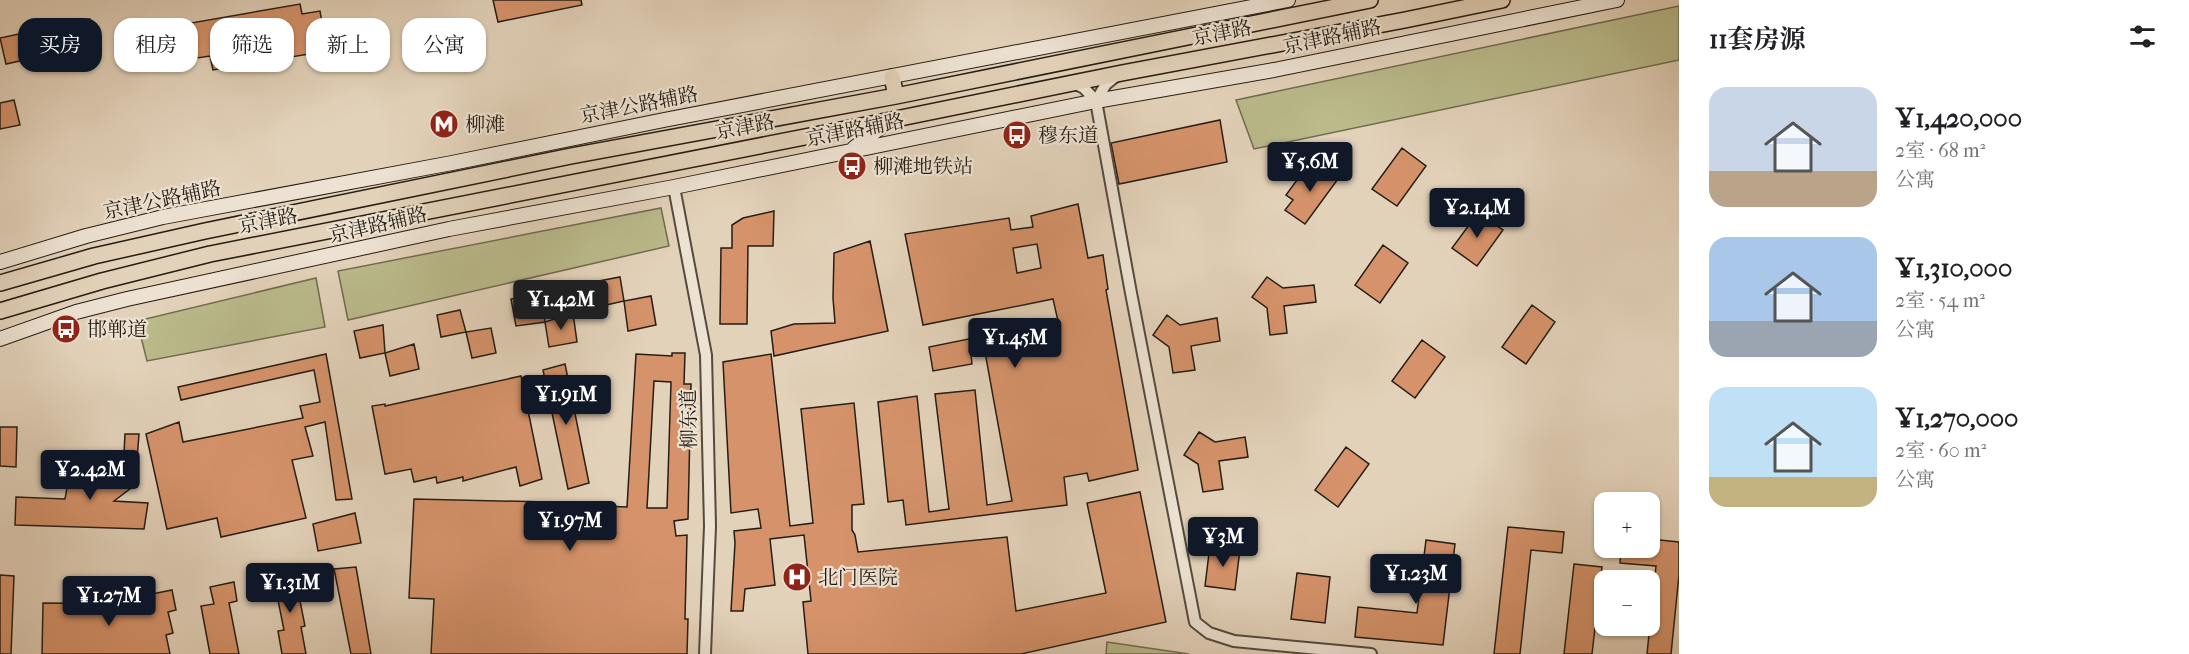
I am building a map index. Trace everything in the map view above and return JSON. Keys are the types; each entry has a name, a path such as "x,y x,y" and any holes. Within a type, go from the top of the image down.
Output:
{"main road":[{"name":"京津路","path":"0,283 94,256 205,231 571,156 896,96 1370,0"},
{"name":"京津路","path":"0,311 102,281 210,254 1502,0"},
{"path":"892,76 896,96"}],"street":[{"name":"京津公路辅路","path":"0,262 86,236 164,217 1288,0"},
{"name":"京津路辅路","path":"0,339 76,312 127,299 449,229 674,187 1096,101 1274,70 1617,0"},
{"path":"1096,101 1106,84 1122,73"},
{"path":"1072,83 1084,88 1096,101 1195,622 1209,633 1234,641 1371,654"},
{"path":"850,151 890,120"},
{"name":"柳东道","path":"674,187 706,355 710,526 705,654"}],"green space":[{"path":"1679,6 1679,60 1254,149 1236,100"},
{"path":"661,208 669,246 348,320 338,271"},
{"path":"316,278 325,327 147,361 137,321"},
{"path":"1107,642 1189,654 1106,654"}],"building":[{"path":"493,0 581,0 582,5 498,22"},
{"path":"300,4 302,14 320,11 321,18 306,18 306,54 294,56 294,18 220,18"},
{"path":"210,20 210,56 198,58 198,22"},
{"path":"18,34 18,61 6,64 0,38"},
{"path":"14,100 20,125 0,129 0,103"},
{"path":"1220,120 1227,162 1119,184 1111,143"},
{"path":"1402,148 1426,166 1397,206 1372,189"},
{"path":"1319,165 1338,179 1305,224 1285,210 1293,200 1286,195 1305,169 1312,175"},
{"path":"1078,204 1088,258 1103,255 1108,289 1106,290 1138,470 1089,481 1087,473 1064,477 1067,505 906,525 903,500 888,502 878,402 917,396 929,512 949,509 935,394 975,390 987,505 1012,501 985,352 971,354 972,364 933,371 929,347 1058,321 1053,299 923,325 905,234 1009,218 1011,230 1033,227 1031,216","holes":["1037,244 1041,268 1017,273 1013,248"]},
{"path":"774,211 773,246 748,246 747,324 720,324 721,248 732,248 732,225 743,218"},
{"path":"1478,213 1503,230 1477,266 1452,248"},
{"path":"870,241 888,331 774,356 771,331 794,324 835,323 834,253"},
{"path":"1383,245 1408,263 1380,303 1355,285"},
{"path":"620,277 624,301 593,308 588,283"},
{"path":"1267,277 1283,288 1314,285 1316,302 1284,306 1287,333 1270,335 1267,308 1252,297"},
{"path":"542,294 545,322 516,326 511,299"},
{"path":"651,296 656,325 628,331 624,301"},
{"path":"1532,305 1555,322 1526,364 1502,347"},
{"path":"460,310 466,332 441,337 437,315"},
{"path":"573,313 577,342 549,347 545,322"},
{"path":"1167,315 1180,325 1217,318 1220,341 1191,346 1195,370 1173,373 1169,347 1153,335"},
{"path":"383,325 385,353 360,358 354,331"},
{"path":"491,328 496,353 472,358 466,332"},
{"path":"1422,340 1445,357 1415,398 1392,381"},
{"path":"414,344 419,369 390,376 385,353"},
{"path":"672,353 685,353 684,384 691,384 688,519 674,521 676,536 687,535 685,619 688,619 687,654 431,654 434,599 409,598 414,499 547,502 547,504 627,507 636,354 672,356","holes":["654,381 671,382 667,508 647,508"]},
{"path":"326,354 352,499 336,500 325,422 305,427 313,456 292,460 306,518 221,537 217,518 167,529 146,434 179,422 183,442 303,418 300,406 320,402 314,370 181,400 178,387"},
{"path":"771,354 790,526 813,523 801,409 854,403 864,504 852,505 852,530 858,552 1007,537 1016,611 1106,593 1087,503 1140,492 1166,622 1021,654 808,654 803,602 811,601 804,535 770,539 775,585 745,589 743,611 731,611 734,531 761,528 758,509 731,513 723,362"},
{"path":"565,364 589,483 568,489 543,370"},
{"path":"521,376 542,479 520,486 516,467 463,481 463,477 437,483 436,477 414,482 411,469 385,474 372,406 385,404 385,406"},
{"path":"0,427 17,427 16,467 0,466"},
{"path":"1199,432 1215,442 1245,437 1248,457 1219,461 1223,489 1203,492 1198,464 1184,455"},
{"path":"125,434 139,434 135,485 114,501 148,503 144,529 15,525 16,497 65,499 69,477 117,480 123,472"},
{"path":"1346,447 1369,464 1338,507 1315,490"},
{"path":"355,513 361,543 318,551 313,524"},
{"path":"1508,527 1564,532 1562,553 1531,550 1520,654 1494,654"},
{"path":"1426,540 1455,544 1443,645 1355,637 1358,607 1417,613"},
{"path":"1660,540 1679,542 1679,575 1671,654 1647,654 1649,636 1660,636 1660,570 1656,570 1656,566 1620,563 1620,558 1660,558"},
{"path":"1210,545 1240,549 1235,590 1205,586"},
{"path":"1574,564 1602,567 1602,570 1594,570 1592,654 1564,654"},
{"path":"356,567 371,654 351,654 334,569"},
{"path":"294,571 305,626 301,627 306,654 282,654 278,631 284,630 273,575"},
{"path":"1297,573 1330,577 1325,623 1291,619"},
{"path":"0,575 14,576 11,654 0,654"},
{"path":"234,582 237,601 229,603 239,654 210,654 201,606 214,604 210,587"},
{"path":"172,590 176,610 168,612 173,633 166,635 170,654 42,654 43,603 149,604 147,595"}],"place":[{"name":"柳滩","path":"444,124"},
{"name":"穆东道","path":"1017,135"},
{"name":"柳滩地铁站","path":"852,166"},
{"name":"邯郸道","path":"66,329"},
{"name":"北门医院","path":"797,577"}]}
